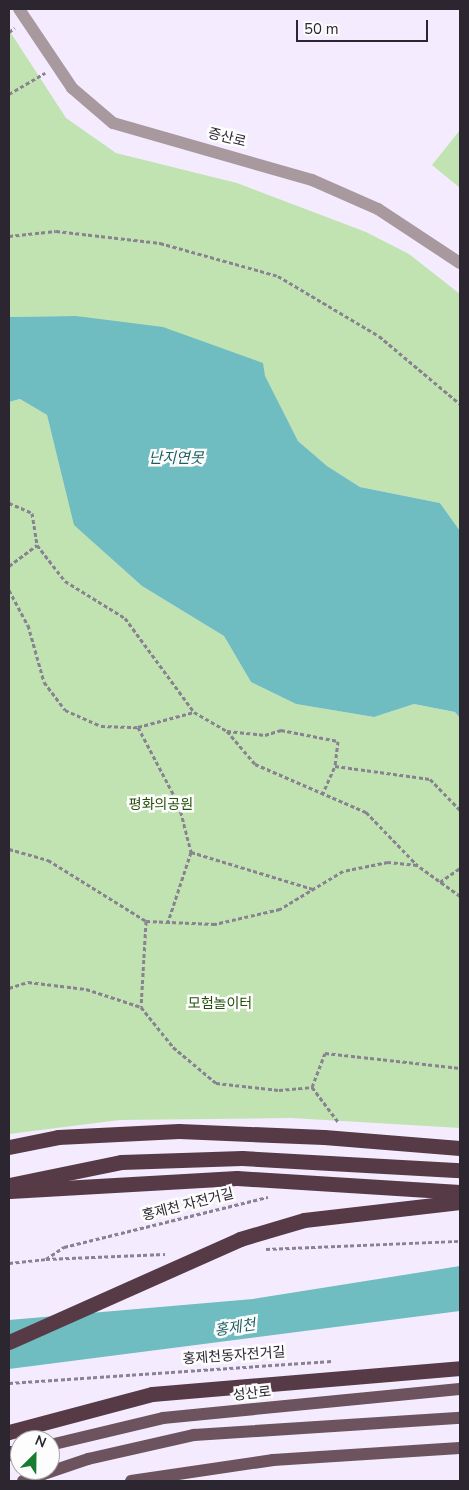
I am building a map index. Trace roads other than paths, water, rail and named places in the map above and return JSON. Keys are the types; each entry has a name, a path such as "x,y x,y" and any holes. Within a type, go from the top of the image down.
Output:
{"highway":[{"path":"9,1147 58,1137 179,1131 324,1137 460,1148"},
{"path":"9,1185 121,1162 242,1158 460,1170"},
{"path":"9,1192 237,1178 460,1192"},
{"path":"9,1342 240,1239 304,1220 460,1202"},
{"path":"9,1432 90,1407 161,1392 460,1368"}],"main road":[{"name":"성산로","path":"60,1443 163,1418 460,1389"},
{"path":"23,1481 88,1459 194,1434 460,1418"},
{"path":"131,1481 273,1460 460,1448"}],"lane":[{"name":"증산로","path":"19,9 56,66 86,102 113,123 312,180 378,209 460,263"}],"water":[{"name":"난지연못","path":"76,316 163,327 263,363 265,376 298,441 327,466 360,487 440,503 460,531 460,718 455,712 414,704 374,717 296,704 251,682 224,636 142,586 74,525 47,415 20,399 9,402 9,317"},
{"name":"홍제천","path":"460,1266 460,1311 9,1369 9,1320 253,1299"}],"park label":[{"name":"평화의공원","path":"161,805"},
{"name":"모험놀이터","path":"220,1004"}]}
